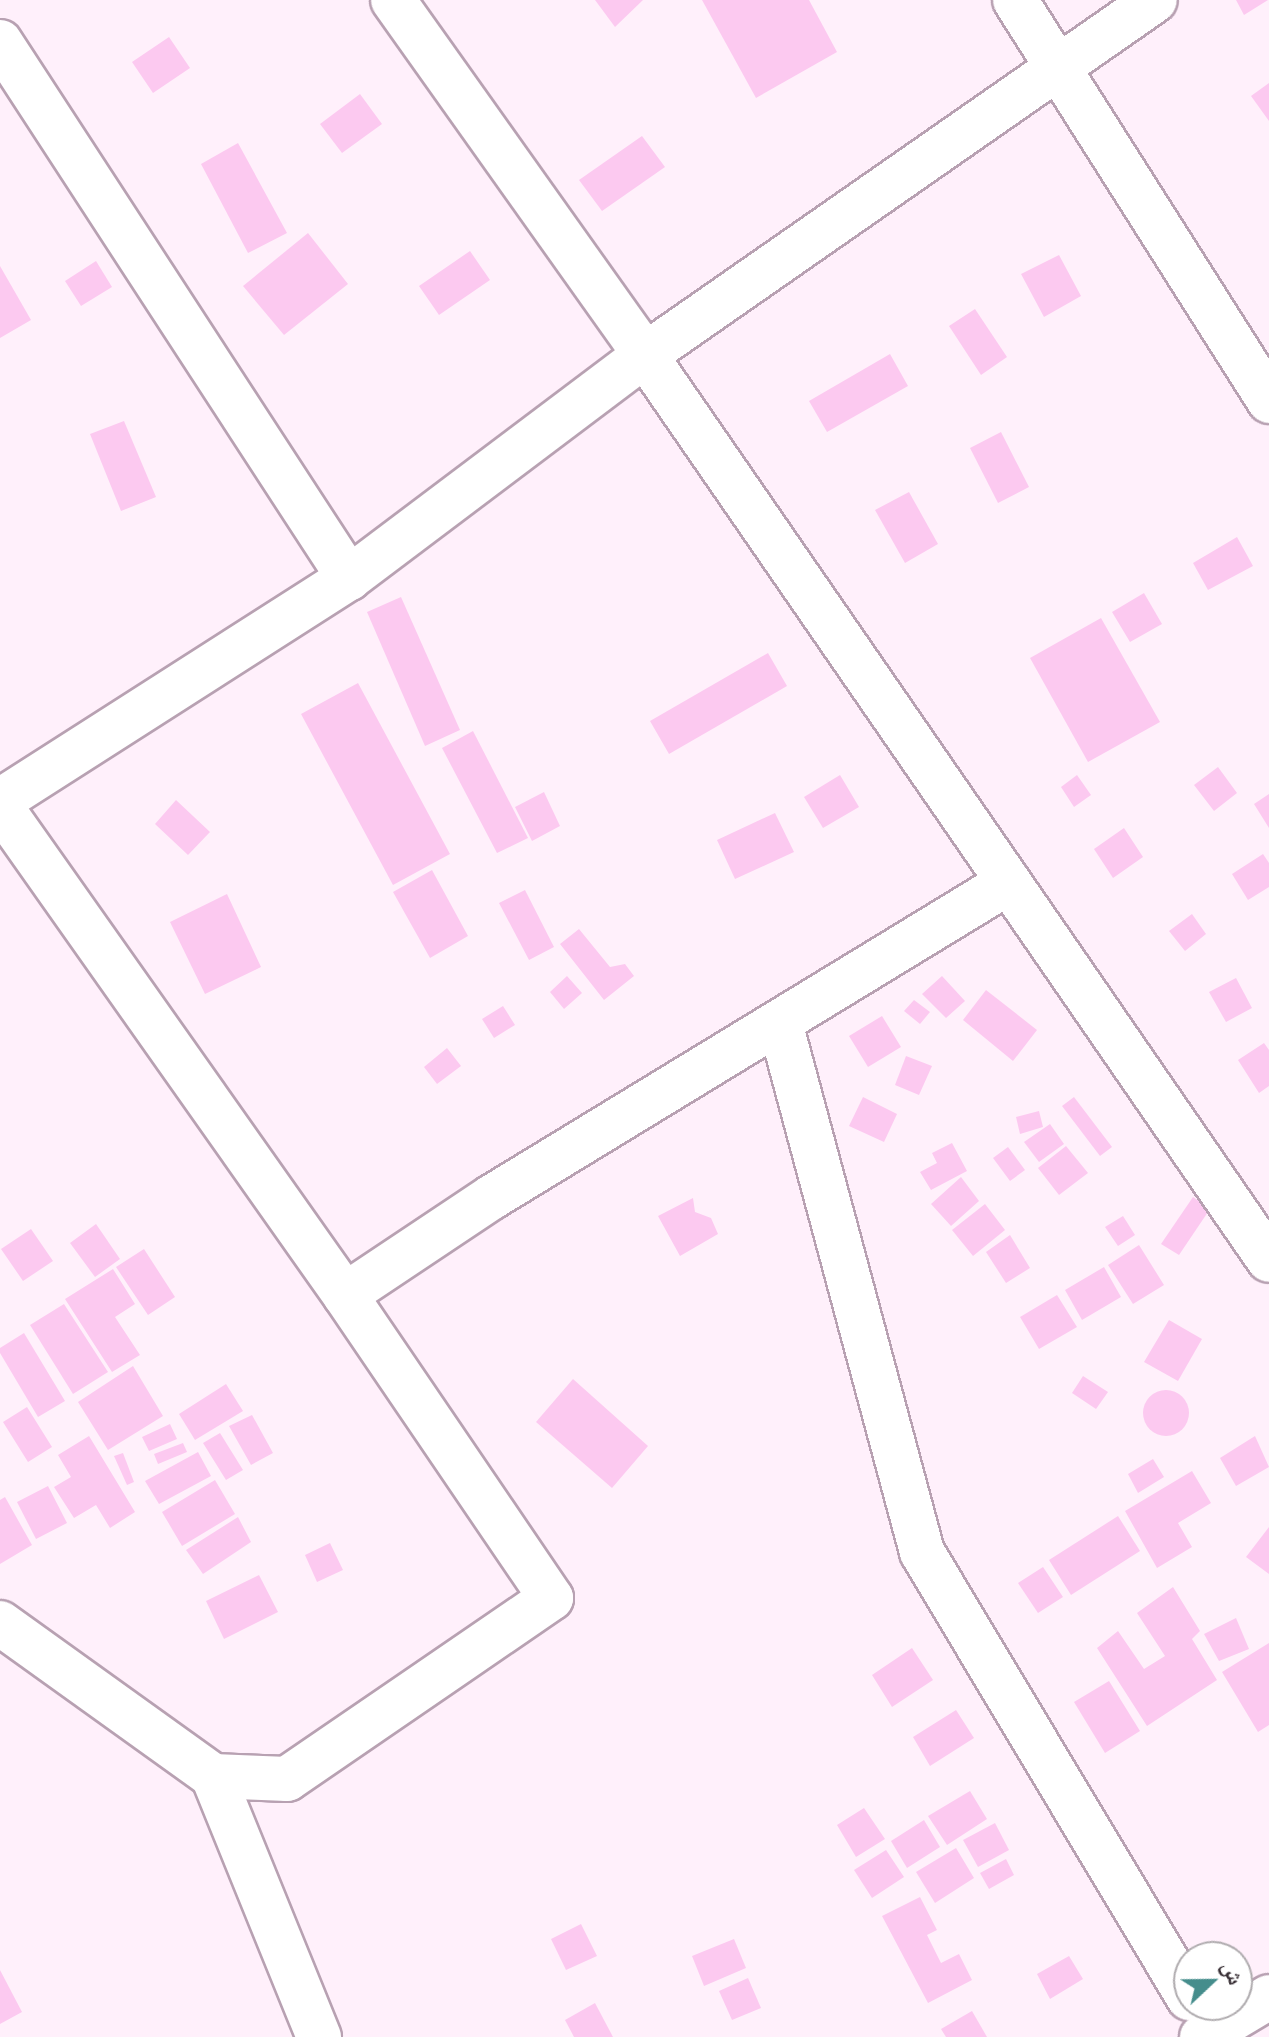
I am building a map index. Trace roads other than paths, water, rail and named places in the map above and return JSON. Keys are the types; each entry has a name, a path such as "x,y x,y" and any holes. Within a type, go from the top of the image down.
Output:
{"street":[{"path":"393,0 645,355 1269,1260"},
{"path":"1015,0 1269,401"},
{"path":"213,1776 287,1779 551,1598 345,1295 0,804 349,578 645,355 1155,0"},
{"path":"0,42 13,91 349,578"},
{"path":"345,1295 492,1197 1009,882"},
{"path":"780,1023 922,1552 1173,1974"},
{"path":"0,1623 213,1776 319,2037"}]}
